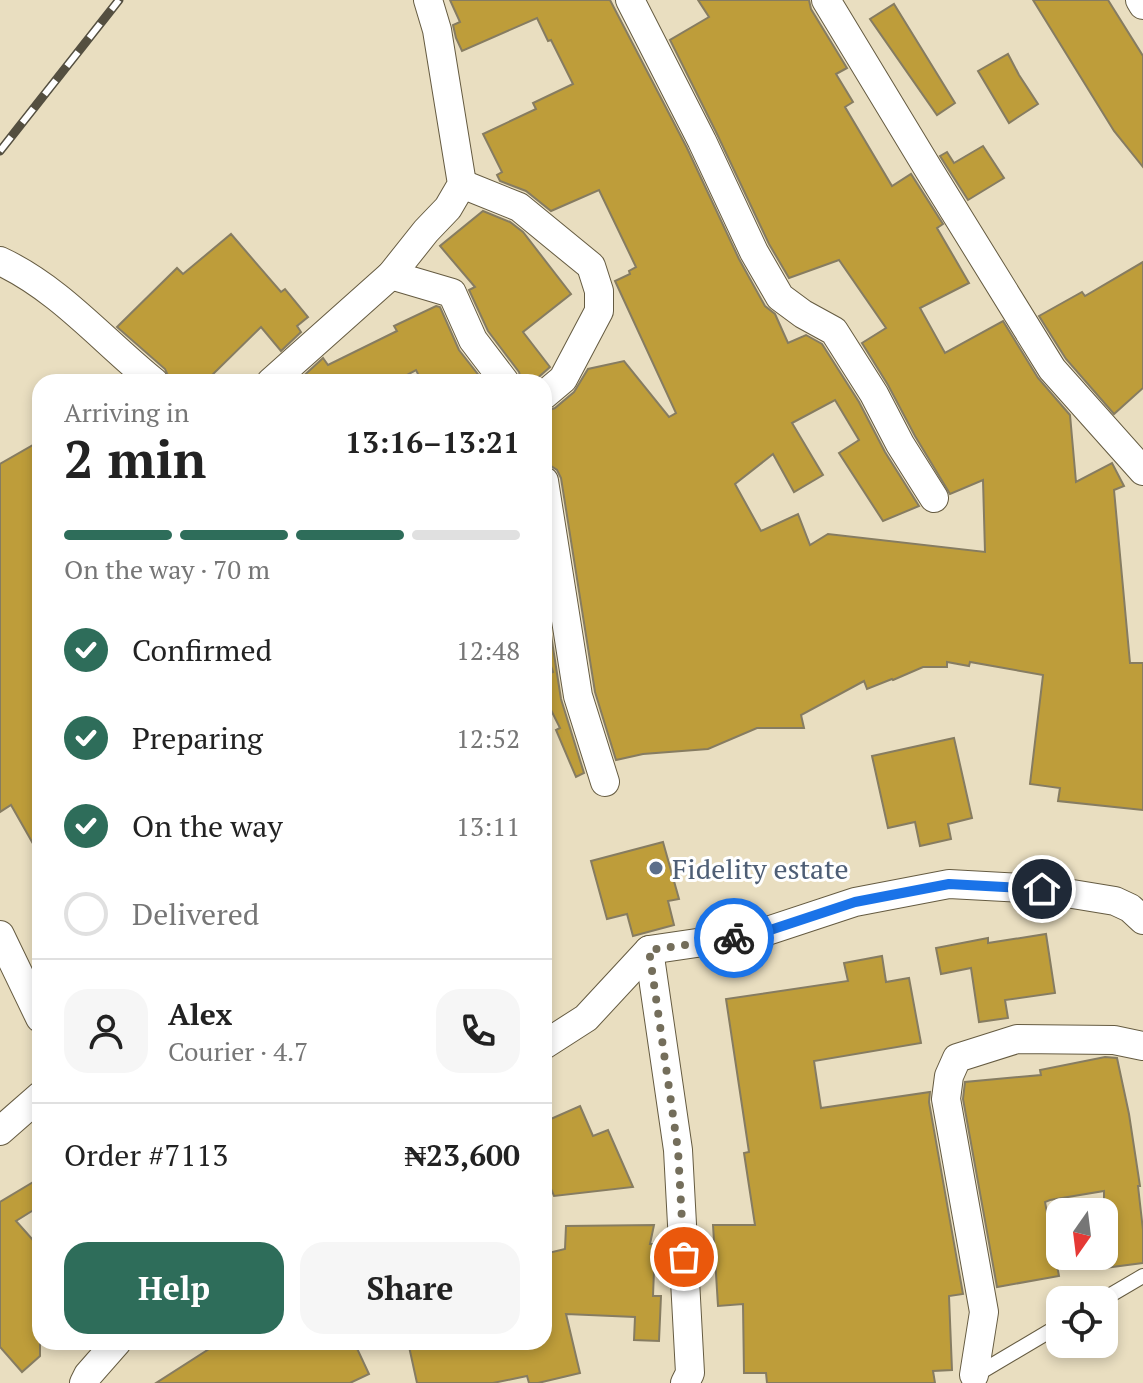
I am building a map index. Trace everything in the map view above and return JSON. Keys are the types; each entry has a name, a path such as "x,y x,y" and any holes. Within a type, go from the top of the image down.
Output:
{"street":[{"path":"280,374 391,275 448,208 462,184 437,30 428,0"},
{"path":"630,0 754,252 780,297 834,331 934,498"},
{"path":"826,0 1052,369 1143,471"},
{"path":"462,184 519,207 591,266 599,291 599,311 563,379 552,388"},
{"path":"0,261 24,273 58,298 145,374"},
{"path":"391,275 452,293 473,340 499,374"},
{"path":"552,532 578,696 605,782"},
{"path":"552,1040 586,1018 649,950 758,934 855,902 949,884 1042,889 1115,901 1130,908 1143,920"},
{"path":"0,935 32,1001"},
{"path":"649,950 678,1150 690,1373 685,1383"},
{"path":"972,1379 984,1312 946,1099 949,1076 957,1058 1017,1039 1114,1040 1143,1046"},
{"path":"0,1131 32,1103"},
{"path":"84,1383 110,1350"}],"lane":[{"path":"1118,1291 1143,1276"},
{"path":"972,1379 1046,1334"}],"building":[{"path":"450,0 610,0 765,306 775,314 788,343 806,335 822,344 919,506 883,521 839,453 859,440 835,400 792,423 823,475 794,492 773,454 735,484 761,531 798,514 810,545 828,534 985,552 983,480 950,494 862,343 886,328 839,260 789,278 769,244 670,40 709,17 698,0 809,0 811,9 847,68 836,74 853,102 845,107 892,186 911,174 943,224 937,228 969,283 920,308 945,353 1003,321 1038,378 1070,415 1076,482 1112,463 1124,486 1114,490 1130,663 1143,663 1143,810 1058,801 1060,788 1030,784 1043,675 970,662 969,666 947,662 947,667 923,667 867,689 864,681 801,715 804,728 757,728 708,749 643,754 616,760 595,692 561,478 552,467 552,409 574,392 588,369 624,361 669,417 676,413 615,281 630,274 629,271 636,267 599,190 551,211 526,191 500,181 497,175 502,172 483,134 536,109 533,103 573,84 551,40 548,41 537,18 462,51 453,25 460,22"},
{"path":"1033,0 1108,0 1143,56 1143,167 1114,131"},
{"path":"894,4 955,103 937,115 870,19"},
{"path":"1008,54 1038,104 1009,123 978,71"},
{"path":"983,146 1004,178 968,200 940,156 947,152 954,163"},
{"path":"483,211 510,222 523,232 571,294 523,332 550,367 542,374 520,374 488,331 469,290 475,287 440,246"},
{"path":"231,234 281,292 285,289 308,317 297,326 301,332 281,351 261,327 213,374 167,374 117,327 177,268 183,274"},
{"path":"1143,262 1143,388 1114,414 1066,359 1039,316 1082,292 1085,296"},
{"path":"436,306 440,307 459,350 478,374 418,374 416,370 409,374 306,374 323,358 328,365 397,331 394,326"},
{"path":"32,446 32,842 11,805 0,812 0,464"},
{"path":"552,641 561,699 584,773 576,777 556,730 560,728 552,712"},
{"path":"954,738 972,818 948,824 951,839 920,846 915,822 888,828 872,756"},
{"path":"663,842 679,899 668,901 674,925 633,936 627,914 607,919 591,861"},
{"path":"1046,934 1055,993 1005,1000 1008,1018 979,1022 971,968 941,974 936,948 988,938 988,943"},
{"path":"882,956 886,982 909,978 921,1043 814,1061 821,1108 930,1092 929,1102 963,1294 949,1296 952,1370 933,1371 935,1383 767,1383 766,1373 744,1373 743,1304 718,1306 713,1225 755,1225 744,1153 749,1152 726,999 848,981 844,963"},
{"path":"1105,1057 1117,1058 1140,1186 1143,1263 1118,1266 1118,1198 1104,1198 1104,1191 1046,1198 1046,1270 1058,1270 1059,1276 997,1287 963,1099 965,1082 1041,1075 1040,1070"},
{"path":"580,1106 593,1136 608,1130 633,1187 554,1196 552,1118"},
{"path":"32,1183 32,1211 16,1221 32,1239 32,1350 40,1350 40,1356 22,1372 0,1347 0,1202"},
{"path":"654,1225 650,1244 655,1244 653,1296 661,1296 659,1341 634,1340 635,1317 566,1314 580,1373 538,1383 529,1383 527,1376 493,1383 417,1383 410,1350 552,1350 552,1252 565,1249 566,1226"},
{"path":"208,1350 358,1350 369,1374 350,1383 156,1383"}],"railway":[{"path":"0,151 119,0"}],"way so far":[{"path":"684,1257 678,1150 649,950 734,938"}],"place":[{"name":"Fidelity estate","path":"656,868"}],"route":[{"path":"734,938 758,934 855,902 949,884 1042,889"}]}
